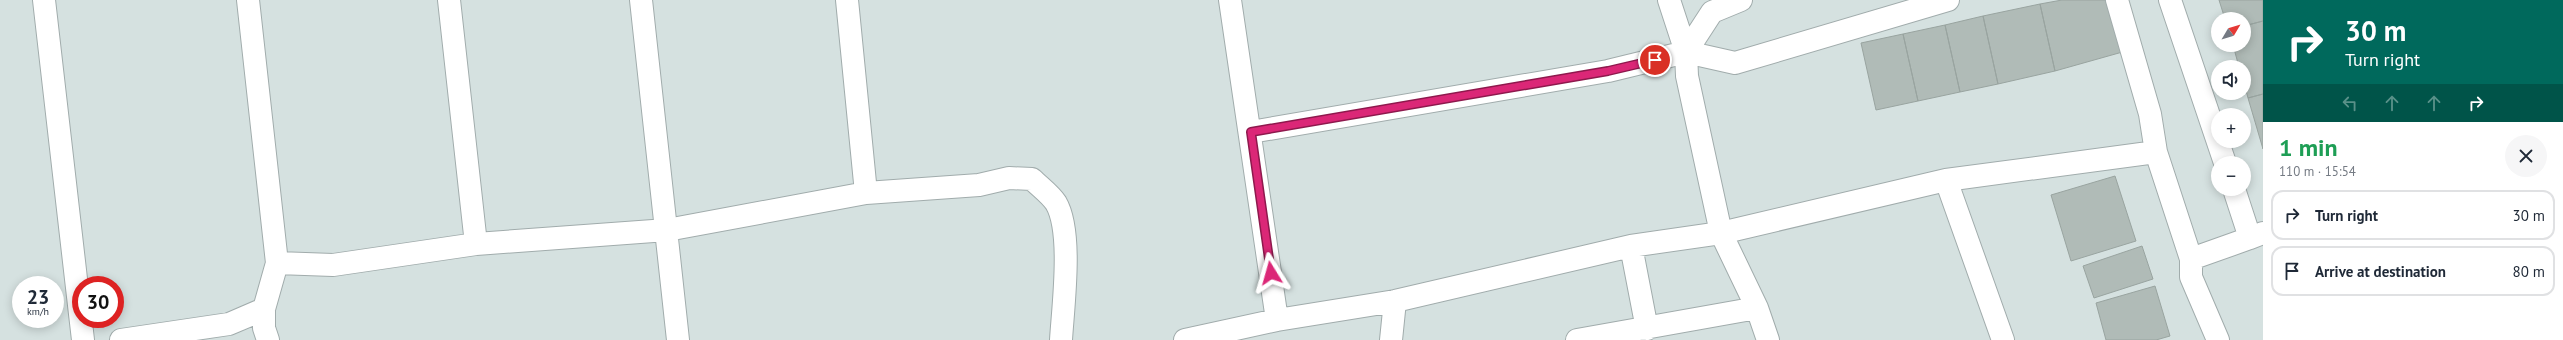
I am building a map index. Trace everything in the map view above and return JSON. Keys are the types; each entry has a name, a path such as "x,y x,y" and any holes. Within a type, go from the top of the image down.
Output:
{"street":[{"path":"44,0 83,340"},
{"path":"248,0 277,263 264,309 264,328 268,340"},
{"path":"449,0 476,244"},
{"path":"641,0 678,340"},
{"path":"847,0 866,194"},
{"path":"1230,0 1251,132 1277,320"},
{"path":"1669,0 1686,52 1687,76 1721,233 1756,308 1768,340"},
{"path":"1686,52 1712,12 1741,0"},
{"path":"1251,132 1608,71 1686,52 1735,63 1948,0"},
{"path":"2117,0 2150,114 2156,152 2191,259 2191,277 2218,340"},
{"path":"2170,0 2223,156"},
{"path":"1185,340 1277,320 1394,301 1631,246 1721,233 1946,180 2156,152"},
{"path":"277,263 333,265 476,244 667,230 866,194 979,185 1010,178 1032,179 1056,204 1064,229 1066,255 1061,340"},
{"path":"1946,180 2003,340"},
{"path":"2191,259 2257,236 2237,196"},
{"path":"1631,246 1647,329"},
{"path":"1391,340 1394,301"},
{"path":"1577,340 1647,329 1756,308"},
{"path":"121,340 229,324 264,309"}],"building":[{"path":"2062,0 2112,0 2126,51 2055,71 2040,4"},
{"path":"2219,0 2263,0 2263,21 2251,24 2251,12 2223,12"},
{"path":"2040,4 2055,71 1998,84 1983,16"},
{"path":"1983,16 1998,84 1960,92 1945,25"},
{"path":"2263,21 2263,94 2251,97 2251,60 2237,60 2235,52 2251,52 2251,24"},
{"path":"1945,25 1960,92 1918,101 1903,34"},
{"path":"1903,34 1918,101 1876,110 1861,43"},
{"path":"2263,94 2263,149 2249,100 2251,100 2251,97"},
{"path":"2115,176 2136,241 2071,261 2051,195"},
{"path":"2142,246 2153,279 2094,298 2083,266"},
{"path":"2155,286 2170,336 2156,340 2106,340 2096,303"}],"route":[{"path":"1271,273 1251,132 1608,71 1655,60"}]}
